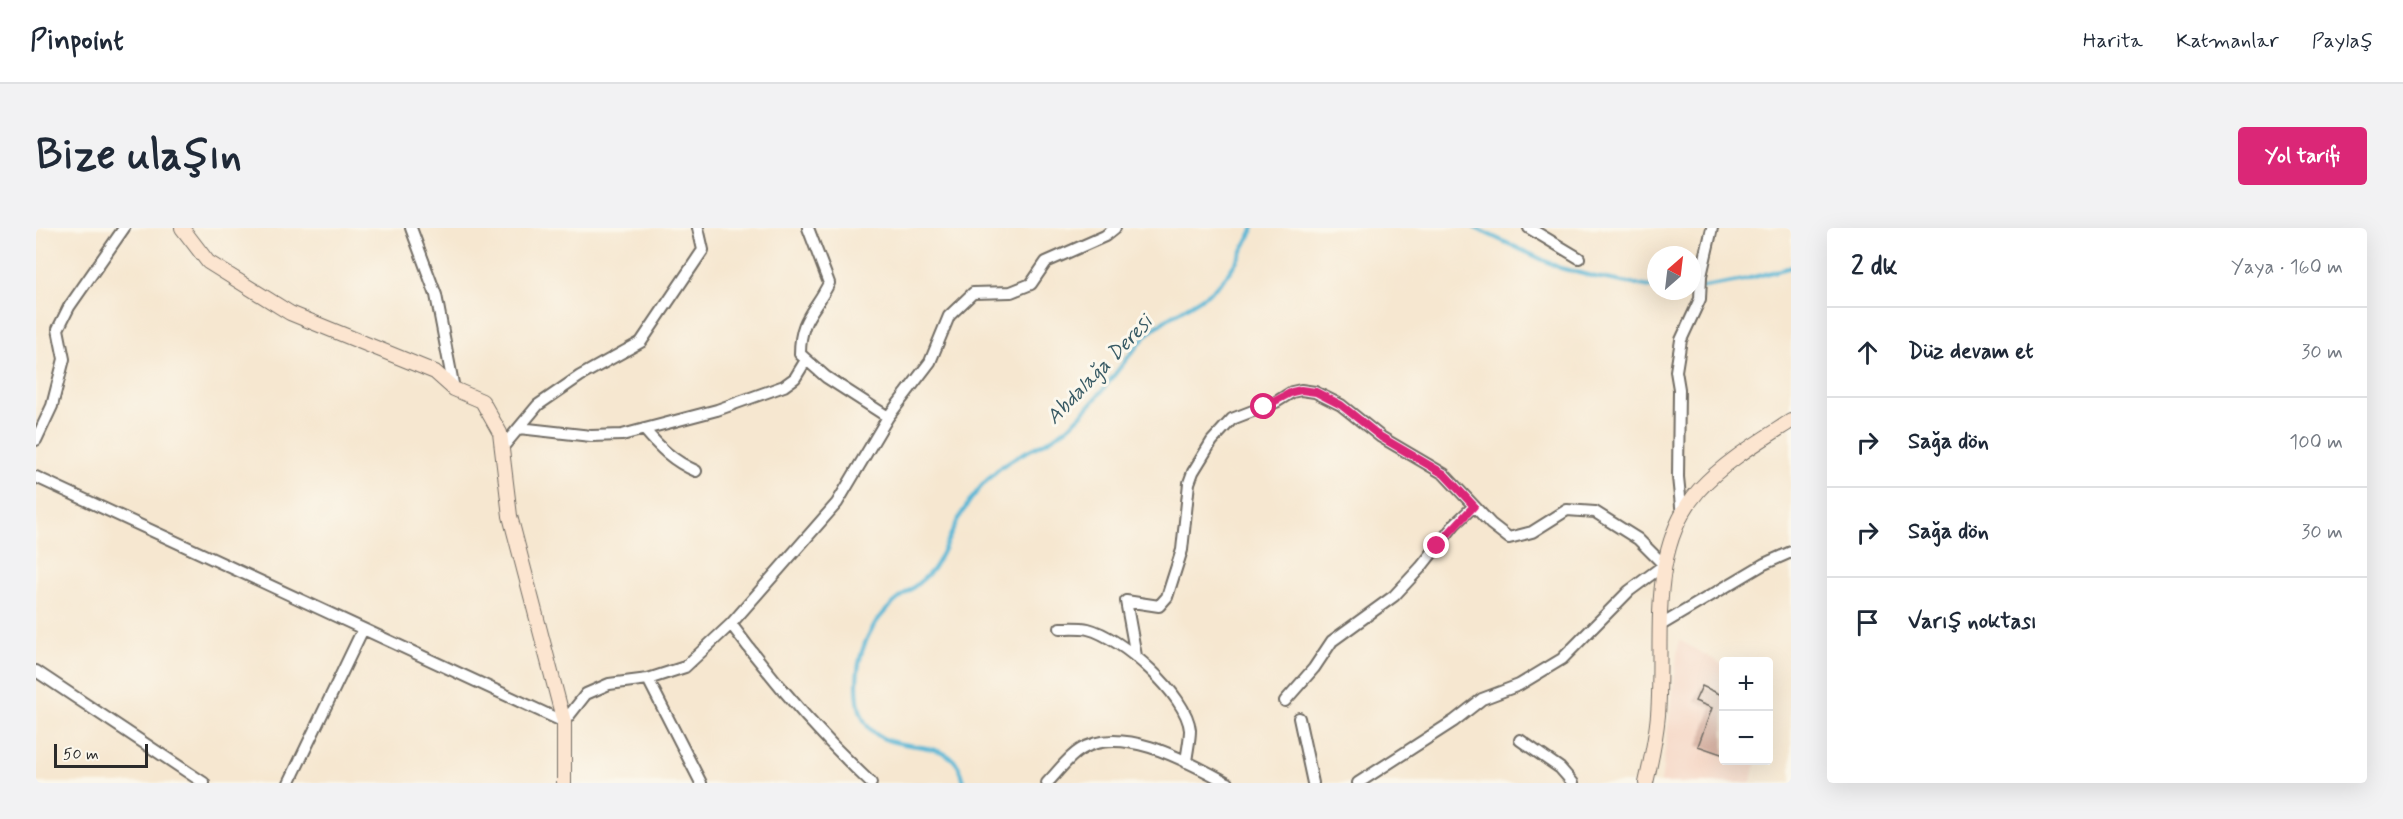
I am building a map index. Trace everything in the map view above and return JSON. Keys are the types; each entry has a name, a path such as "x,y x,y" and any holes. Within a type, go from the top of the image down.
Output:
{"street":[{"path":"36,440 52,406 64,359 58,329 69,307 124,228"},
{"path":"182,228 208,262 290,313 435,372 454,389 482,401 500,433 510,516 564,722 564,783"},
{"path":"411,228 436,295 454,389"},
{"path":"502,448 538,405 580,376 641,342 703,250 698,228"},
{"path":"808,228 829,283 822,297 812,308 800,335 800,354 826,377 888,417"},
{"path":"564,722 586,694 609,684 648,679 685,667 730,624 837,503 888,417 930,362 949,316 973,293 1011,292 1031,284 1046,262 1105,236 1115,228"},
{"path":"1529,228 1579,258"},
{"path":"1682,516 1678,477 1676,371 1681,340 1700,299 1701,276 1712,228"},
{"path":"519,428 591,436 622,435 717,410 784,386 795,378 806,360"},
{"path":"1136,656 1126,601 1159,606 1167,597 1182,550 1189,483 1212,441 1222,428 1246,412 1301,390 1316,392 1341,405 1381,437 1444,474 1491,524 1509,538 1532,532 1567,510 1595,512 1638,539 1664,565"},
{"path":"1646,783 1658,717 1664,565 1670,539 1699,491 1719,471 1791,421"},
{"path":"644,429 665,453 696,471"},
{"path":"36,477 564,722"},
{"path":"1285,701 1314,668 1332,641 1401,590 1455,524 1474,506"},
{"path":"1661,625 1764,564 1791,552"},
{"path":"1358,783 1454,721 1482,699 1519,685 1562,659 1629,591 1664,565"},
{"path":"730,624 767,674 807,720 871,783"},
{"path":"1060,628 1087,629 1115,640 1153,670 1184,712 1190,729 1186,762"},
{"path":"289,783 363,629"},
{"path":"36,671 204,783"},
{"path":"648,679 701,783"},
{"path":"1299,718 1313,783"},
{"path":"1520,740 1560,768 1573,783"},
{"path":"1047,783 1074,755 1095,743 1126,741 1152,748 1228,783"}],"shaded area":[{"path":"1679,640 1719,663 1719,765 1756,765 1750,783 1661,783"}],"building":[{"path":"1702,686 1719,694 1719,753 1698,746 1712,708 1695,701"}],"waterway":[{"name":"Abdalağa Deresi","path":"964,783 957,764 945,753 893,742 877,735 865,722 858,700 857,685 858,670 865,643 889,607 932,570 962,512 986,481 1001,467 1050,440 1079,417 1148,334 1207,294 1222,281 1237,260 1254,228"},
{"name":"Abdalağa Deresi","path":"1475,228 1560,268 1647,286"},
{"name":"Abdalağa Deresi","path":"1701,287 1739,281 1791,267"}],"route":[{"path":"1264,407 1292,392 1301,390 1316,392 1341,405 1381,437 1444,474 1474,506 1437,546"}]}
